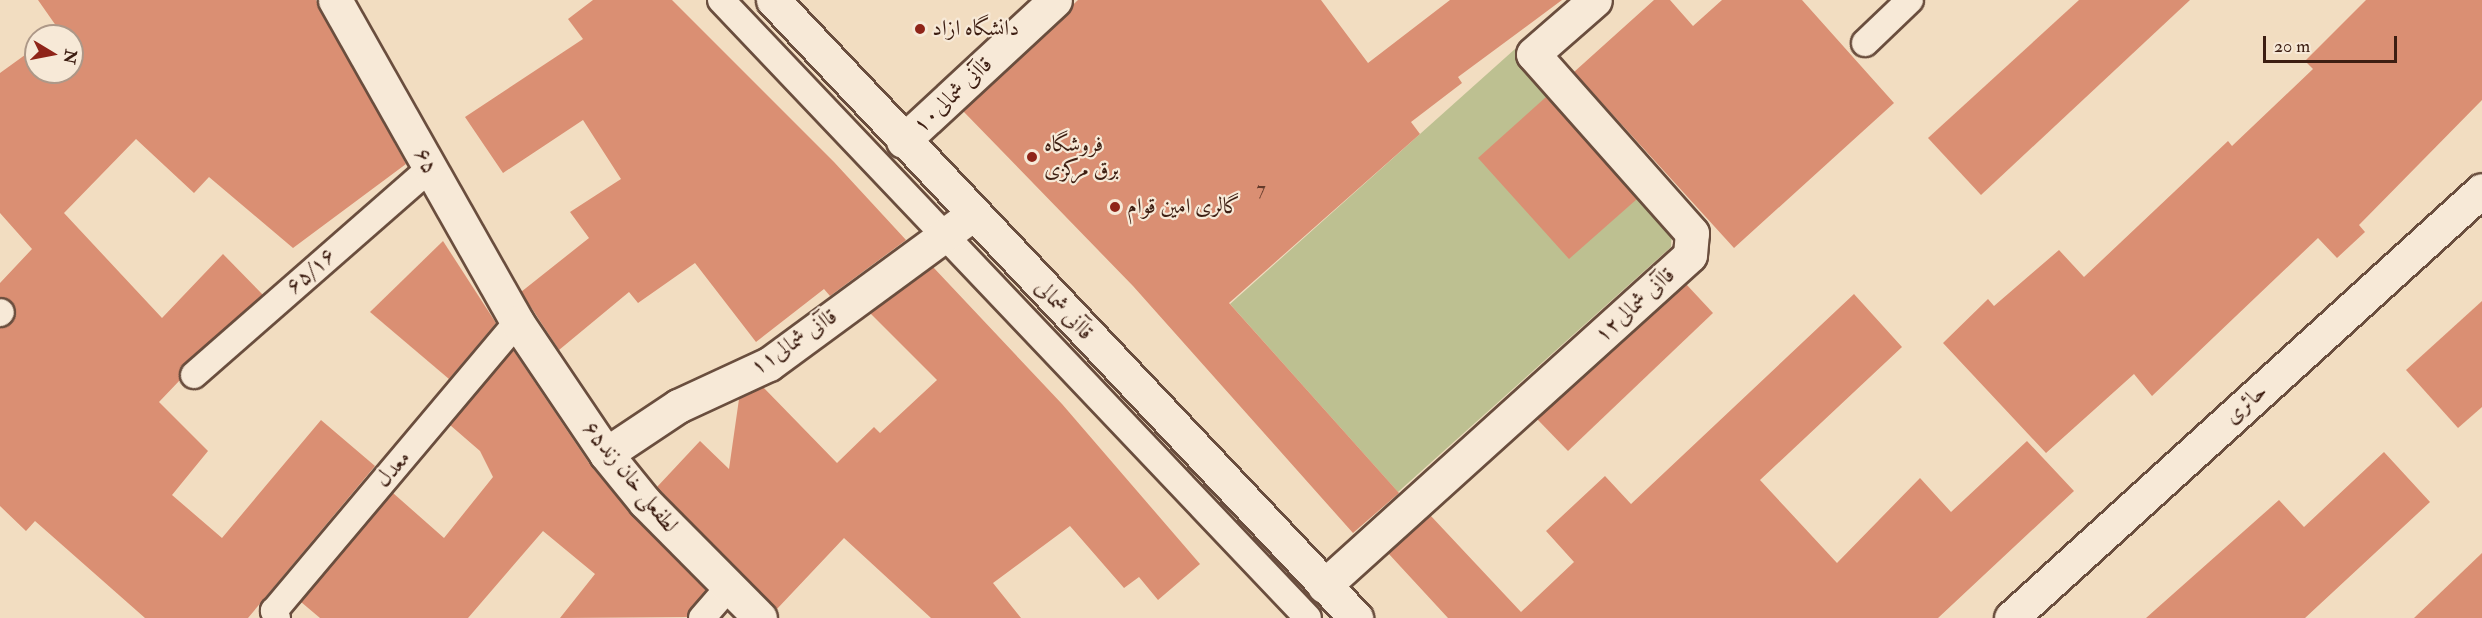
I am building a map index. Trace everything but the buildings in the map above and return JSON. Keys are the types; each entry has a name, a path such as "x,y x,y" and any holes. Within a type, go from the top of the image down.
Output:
{"street":[{"name":"۶۵","path":"335,0 518,322"},
{"name":"قاآنی شمالی","path":"773,0 903,141 1356,618"},
{"name":"قاآنی شمالی۱۰","path":"903,141 1055,0"},
{"name":"قاآنی شمالی۱۲","path":"1324,586 1690,255 1692,233 1533,54 1595,0"},
{"name":"حائری","path":"2011,618 2482,190"},
{"name":"قاآنی شمالی۱۱","path":"606,454 678,406 769,364 973,214"},
{"name":"لطفعلی خان زند۶۵","path":"518,322 606,454 645,502 760,618"}],"lane":[{"path":"721,0 1308,618"},
{"path":"1865,43 1911,0"},
{"name":"۶۵/۱۶","path":"194,375 429,169"},
{"name":"معدل","path":"277,618 274,611 518,322"},
{"path":"702,618 728,588"}],"green space":[{"path":"1515,49 1672,228 1671,247 1398,492 1230,304"}],"place":[{"name":"دانشگاه ازاد","path":"920,29"},
{"name":"فروشگاه برق مرکزی","path":"1032,157"},
{"name":"گالری امین قوام","path":"1115,207"}]}
